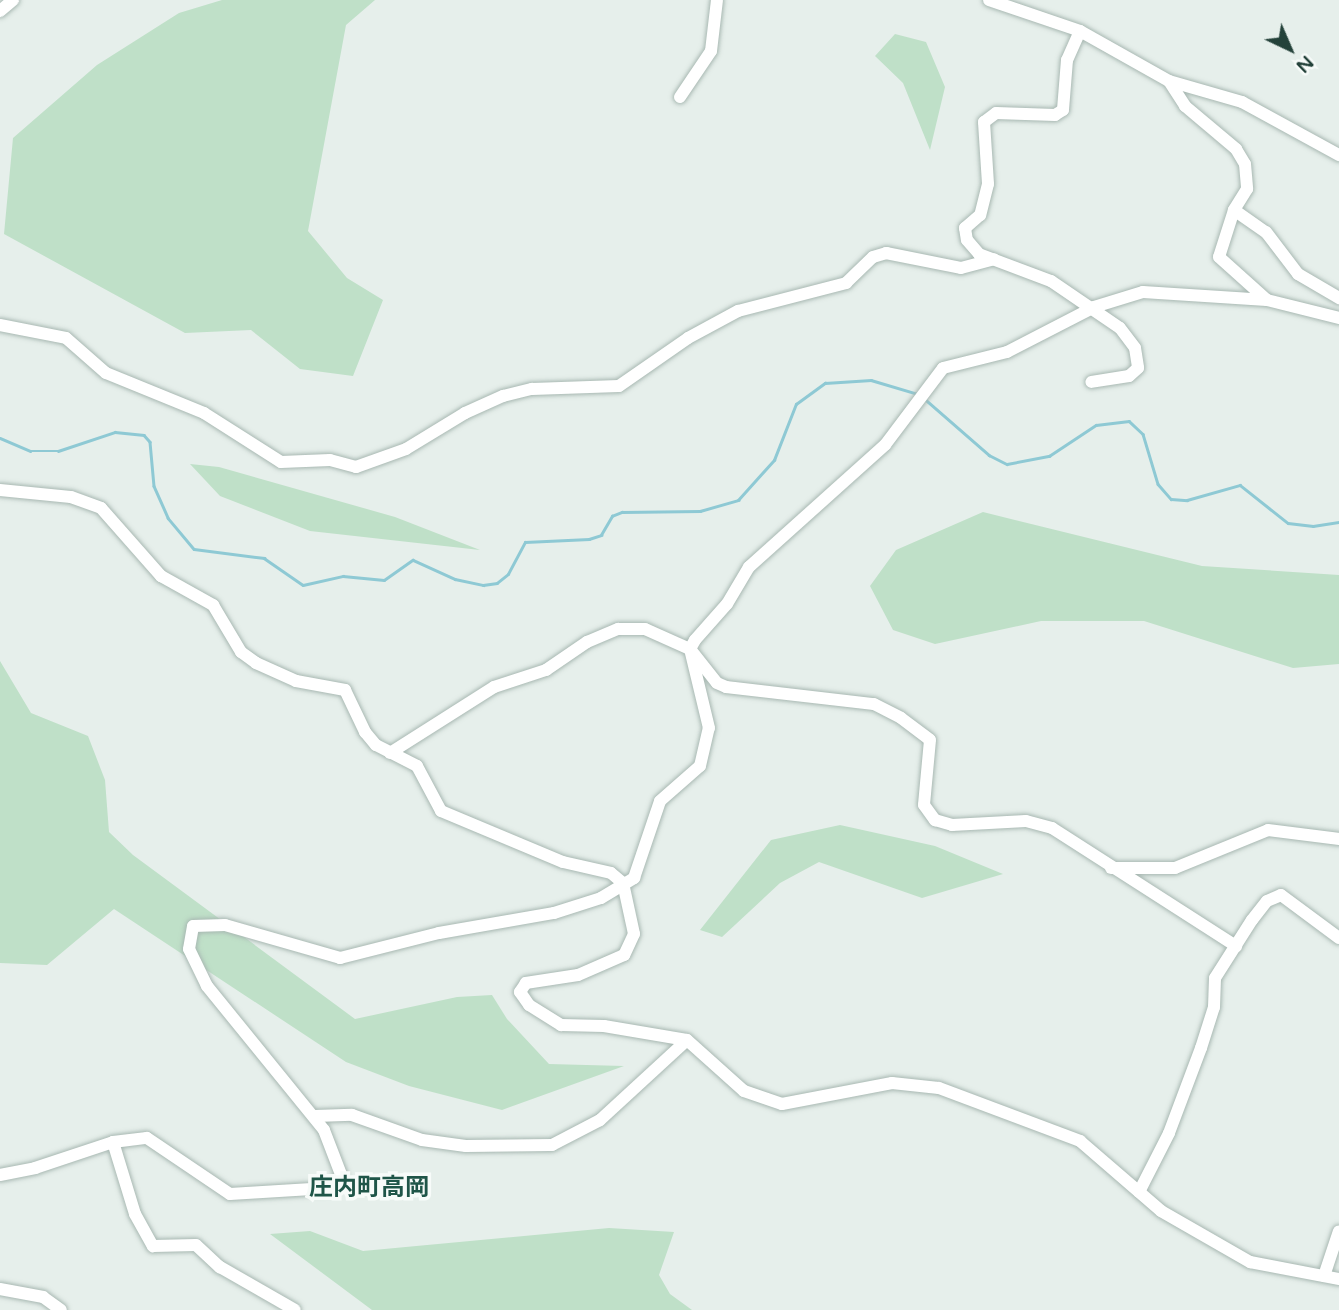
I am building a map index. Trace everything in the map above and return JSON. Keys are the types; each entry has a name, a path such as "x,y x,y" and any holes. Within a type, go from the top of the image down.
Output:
{"street":[{"path":"0,11 13,0"},
{"path":"680,97 711,51 717,0"},
{"path":"989,0 1080,31 1169,81 1241,102 1339,155"},
{"path":"1080,31 1067,60 1063,110 1055,115 996,113 984,122 982,139 988,159 984,204 979,215 965,228 973,248 1051,281 1094,307 1120,328 1140,361 1129,376 1091,382"},
{"path":"1169,81 1185,106 1236,149 1245,164 1247,189 1234,209 1219,257 1267,300"},
{"path":"1234,209 1266,233 1298,275 1339,298"},
{"path":"0,325 66,338 106,373 204,413 281,462 330,460 356,467 406,449 465,413 503,396 544,388 619,386 688,338 738,311 846,283 873,257 886,253 961,268 995,259"},
{"path":"690,649 727,604 749,567 885,445 943,368 1007,352 1094,307 1143,292 1267,300 1339,318"},
{"path":"0,491 71,497 101,508 161,576 214,605 241,652 256,663 296,681 345,690 365,732 390,753 417,766 440,811 563,862 611,873 623,883 634,934 624,956 578,975 526,983 522,998 566,1028 604,1026 687,1040 744,1091 782,1104 892,1083 939,1088 1080,1141 1186,1228 1250,1262 1339,1279"},
{"path":"390,753 494,687 546,670 587,642 618,629 645,629 690,649 726,687 874,704 901,718 930,740 924,805 935,820 952,825 1026,821 1052,828 1110,868 1237,946"},
{"path":"0,1175 35,1168 113,1142 135,1138 156,1141 200,1177 230,1194 308,1192 328,1188 342,1177 336,1154 315,1116 207,986 188,949 193,926 225,925 341,958 439,933 554,913 601,898 634,878 660,801 700,766 708,741 704,702 690,649"},
{"path":"1110,868 1175,868 1268,830 1339,839"},
{"path":"1139,1192 1169,1133 1201,1048 1214,1007 1215,978 1252,920 1275,895 1287,897 1339,937"},
{"path":"315,1116 352,1115 422,1140 466,1146 519,1149 552,1145 600,1120 687,1040"},
{"path":"113,1142 135,1214 153,1246 196,1245 220,1267 295,1310"},
{"path":"1324,1276 1339,1231"},
{"path":"0,1289 43,1297 61,1310"}],"green space":[{"path":"222,0 375,0 346,25 308,231 347,278 383,300 353,376 300,369 251,330 185,333 4,234 13,138 97,65 179,13"},
{"path":"895,34 926,42 945,87 930,150 903,83 875,56"},
{"path":"190,464 219,467 395,517 480,550 310,531 220,496"},
{"path":"983,512 1202,566 1339,575 1339,664 1293,668 1144,621 1041,621 935,644 893,630 870,586 896,550"},
{"path":"0,661 31,713 88,736 105,780 109,832 133,855 355,1019 457,997 492,995 507,1019 549,1064 624,1066 502,1110 409,1086 346,1062 114,909 47,965 0,963"},
{"path":"840,825 935,846 1003,874 922,898 819,862 780,883 722,937 700,930 771,840"},
{"path":"609,1228 674,1232 659,1275 670,1294 692,1310 372,1310 270,1234 310,1231 363,1251"}],"waterway":[{"path":"0,438 30,451 58,451 115,432 144,435 150,442 154,486 168,518 194,549 264,558 303,585 343,576 384,580 413,560 455,579 483,585 497,583 508,574 525,542 589,539 601,535 612,516 622,512 700,511 738,500 774,460 796,404 825,383 871,380 918,394"},
{"path":"926,400 989,455 1007,464 1049,456 1096,425 1129,421 1143,434 1158,484 1171,499 1187,500 1240,485 1288,523 1313,526 1339,522"}],"district":[{"name":"庄内町高岡","path":"369,1188"}]}
